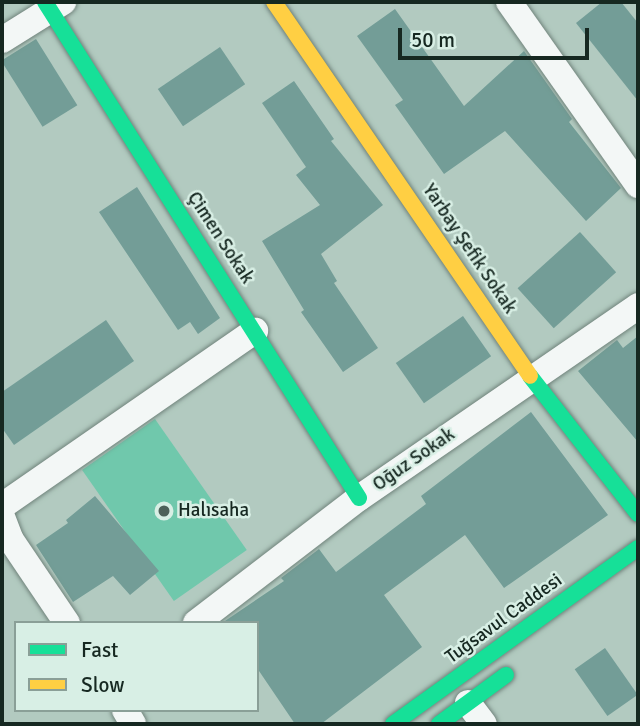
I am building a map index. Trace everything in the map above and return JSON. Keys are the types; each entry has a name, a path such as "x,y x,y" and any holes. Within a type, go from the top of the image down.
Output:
{"street":[{"name":"Yarbay Şefik Sokak","path":"274,2 532,379 638,514"},
{"path":"509,2 638,185"},
{"path":"2,40 53,4"},
{"name":"Çimen Sokak","path":"53,4 359,498"},
{"name":"Oğuz Sokak","path":"199,621 359,498 638,306"},
{"path":"2,506 255,331"},
{"path":"2,517 11,540 66,621"},
{"name":"Tuğsavul Caddesi","path":"393,724 638,548"},
{"path":"439,724 521,664"},
{"path":"468,703 484,724"}],"green space":[{"name":"Halısaha","path":"155,419 247,550 174,601 82,470"}],"building":[{"path":"602,2 621,2 638,23 638,101 576,23"},
{"path":"395,9 464,106 524,51 572,119 569,122 621,188 586,221 505,131 444,174 395,105 403,100 357,36"},
{"path":"36,39 77,105 43,127 2,62"},
{"path":"220,47 245,84 183,126 158,89"},
{"path":"294,81 334,139 331,141 383,205 321,254 337,281 334,283 378,348 343,372 301,312 304,310 262,241 320,205 296,175 306,167 262,103"},
{"path":"137,187 220,318 198,334 190,322 178,330 99,212"},
{"path":"580,232 616,272 554,328 518,288"},
{"path":"463,316 491,356 424,403 396,363"},
{"path":"106,320 134,361 14,445 2,428 2,392"},
{"path":"638,336 638,442 578,371 617,340 623,348"},
{"path":"531,412 608,515 504,588 465,535 384,595 422,647 321,724 295,724 259,671 259,621 225,621 284,581 281,578 319,549 336,572 426,504 421,496"},
{"path":"95,496 159,571 130,595 113,576 73,602 36,545 68,523 66,520"},
{"path":"605,648 638,695 607,716 575,669"}],"traffic: fast":[{"path":"45,2 359,498"},
{"path":"530,376 638,514"},
{"path":"393,724 638,548"},
{"path":"439,724 506,675"}],"traffic: slow":[{"path":"274,2 530,376"}],"place":[{"name":"Halısaha","path":"164,511"}]}
